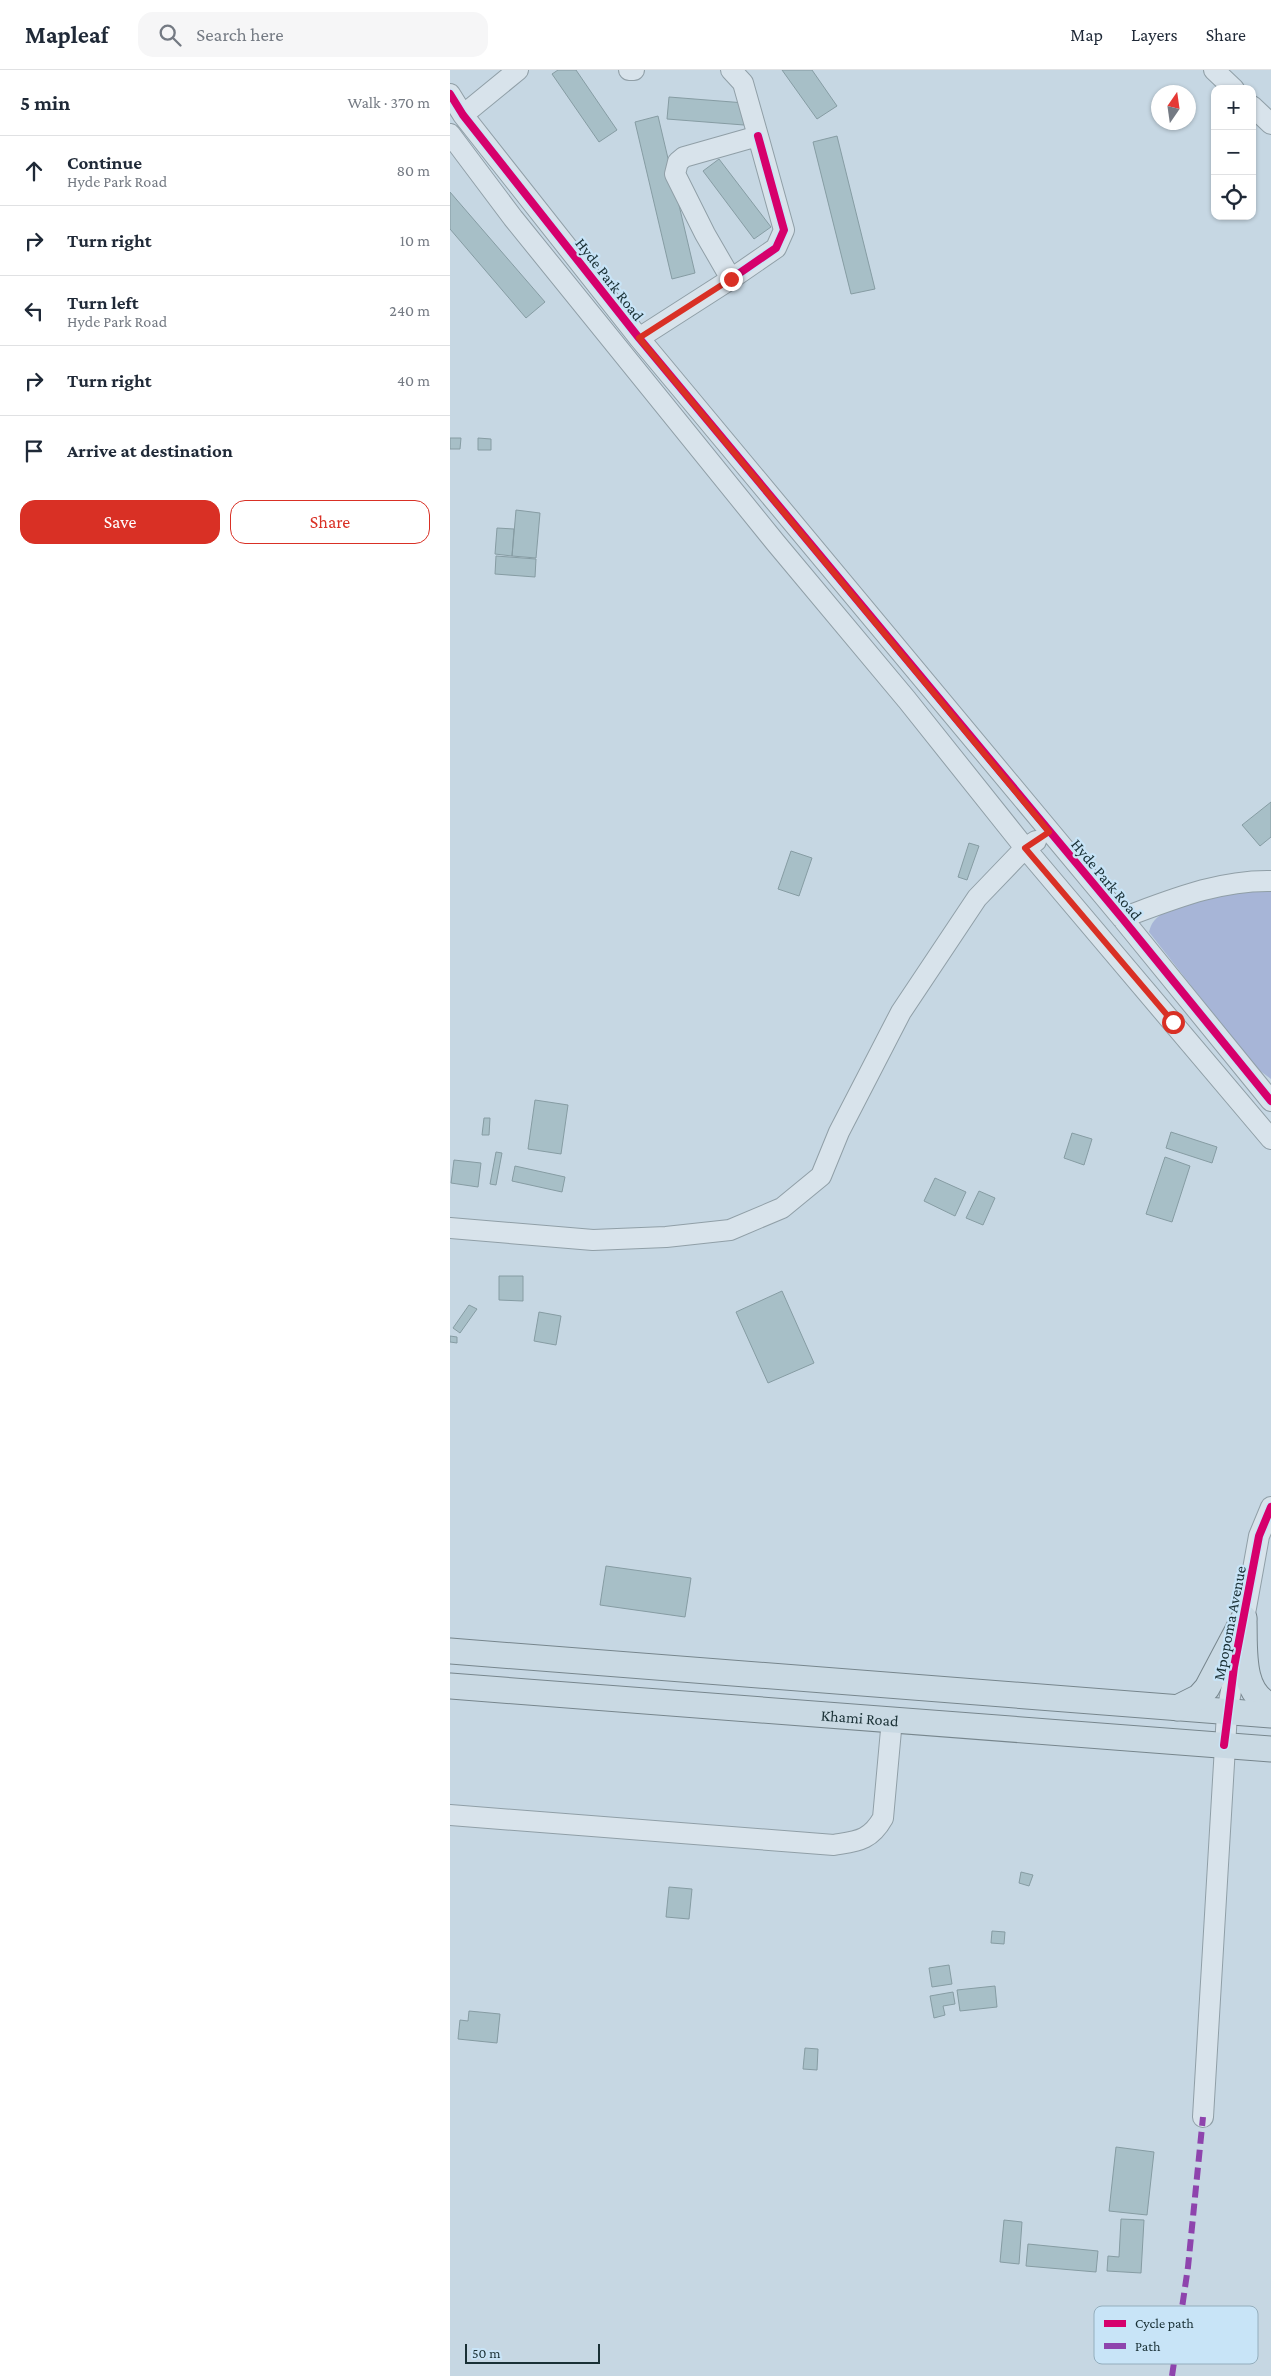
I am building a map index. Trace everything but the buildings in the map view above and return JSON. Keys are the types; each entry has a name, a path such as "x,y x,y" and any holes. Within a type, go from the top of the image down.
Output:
{"main road":[{"path":"1244,1618 1245,1664 1252,1688 1258,1696 1271,1705"},
{"path":"1177,1708 1199,1697 1208,1688 1244,1618"},
{"name":"Khami Road","path":"450,1652 1271,1715"},
{"name":"Khami Road","path":"450,1686 892,1718 1271,1749"}],"street":[{"path":"463,115 518,70"},
{"path":"629,70 634,70"},
{"path":"639,338 776,248 784,230 743,83 731,70"},
{"path":"1214,70 1230,85"},
{"name":"Hyde Park Road","path":"450,94 463,115 639,338 1264,1089 1271,1101"},
{"path":"1256,110 1271,124"},
{"path":"450,134 513,218 768,534 907,700 1025,848 1271,1139"},
{"path":"731,279 675,174 678,162 684,157 758,136"},
{"path":"450,1228 593,1240 666,1237 730,1230 782,1208 821,1176 839,1132 901,1012 977,898 1025,848 1049,832"},
{"path":"1122,918 1193,892 1217,886 1258,880 1271,881"},
{"name":"Mpopoma Avenue","path":"1203,2117 1227,1713 1259,1536 1271,1507"},
{"path":"450,1815 834,1845 861,1840 875,1831 883,1818 892,1718"}],"shaded area":[{"path":"1240,891 1271,892 1271,1079 1255,1067 1149,932 1154,921 1161,915 1181,905"}],"marked path":[{"path":"1182,2306 1203,2117"},
{"path":"1172,2376 1174,2364"}],"cycle path":[{"path":"450,94 463,115 639,338 1122,918 1271,1101"},
{"path":"731,279 776,248 784,230 758,136"},
{"path":"1224,1745 1234,1667 1259,1536 1271,1507"}],"route":[{"path":"731,279 639,338 1049,832 1025,848 1173,1022"}]}
